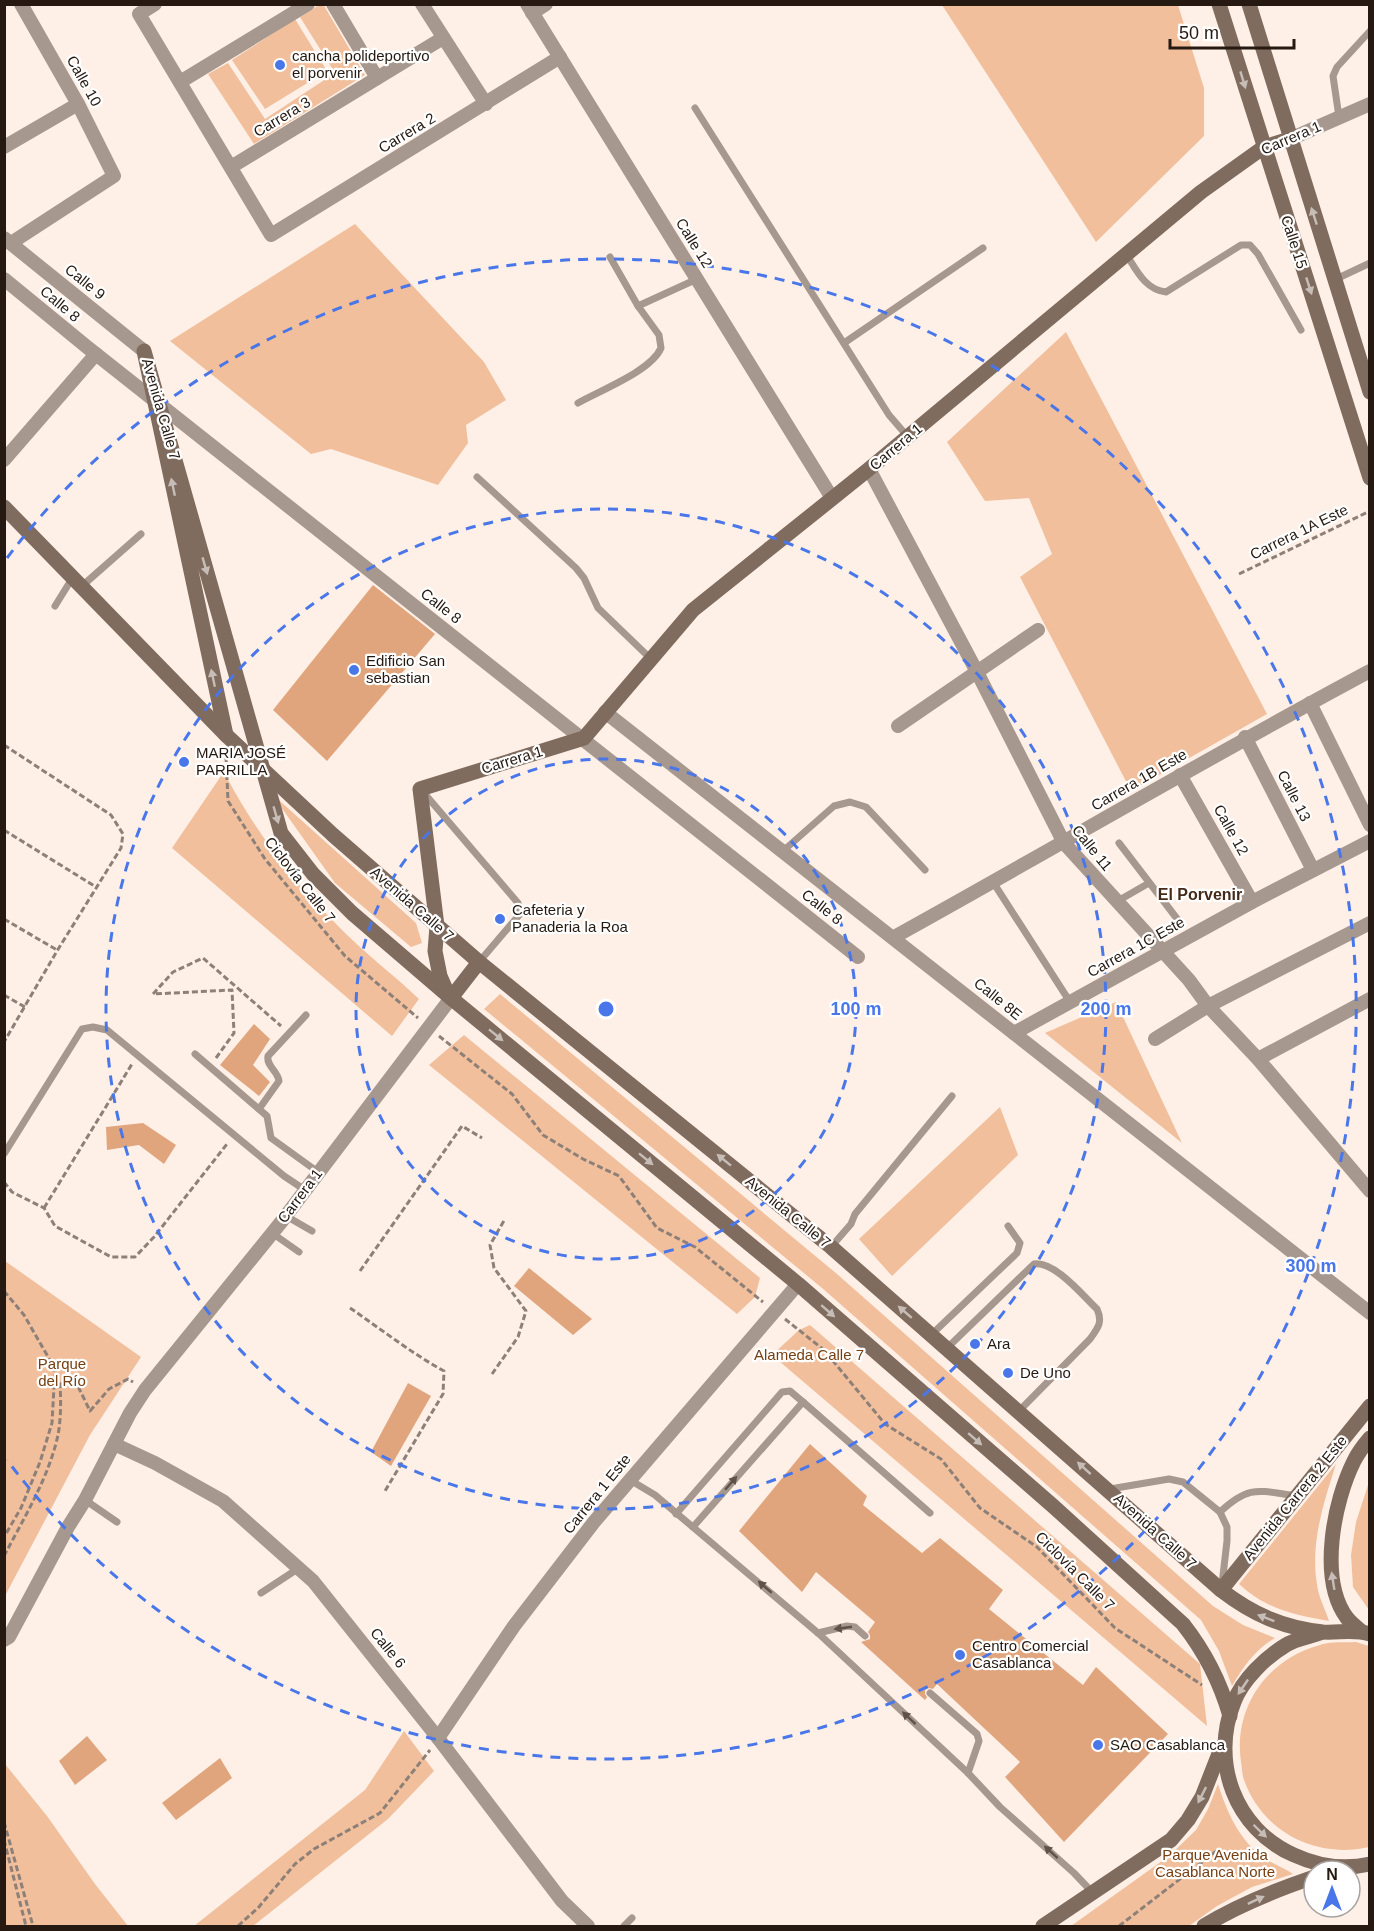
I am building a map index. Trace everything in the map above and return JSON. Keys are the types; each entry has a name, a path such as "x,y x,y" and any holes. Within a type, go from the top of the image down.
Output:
{"main road":[{"name":"Calle 15","path":"1220,4 1370,478"},
{"name":"Calle 15","path":"1249,4 1369,387"},
{"name":"Carrera 1","path":"420,789 584,738 693,610 908,437 1201,192 1264,147 1290,139"},
{"name":"Avenida Calle 7","path":"144,351 226,735"},
{"name":"Avenida Calle 7","path":"144,351 281,833 313,874 352,913 451,998 798,1284 1053,1506 1183,1624 1201,1646 1213,1669 1223,1690 1230,1716"},
{"path":"1332,360 1357,353"},
{"name":"Avenida Calle 7","path":"4,507 226,735 333,835 479,962 831,1247 1221,1590 1242,1607 1265,1618 1323,1632 1365,1633"},
{"path":"420,789 437,926 435,951 440,976 451,998 479,962"},
{"name":"Avenida Carrera 2 Este","path":"1221,1590 1370,1406"},
{"name":"Avenida Carrera 2 Este","path":"1365,1633 1347,1618 1333,1585 1331,1565 1333,1539 1344,1487 1354,1460 1370,1438"},
{"name":"Avenida Calle 7","path":"1303,1859 1276,1847 1246,1818 1228,1782 1224,1741 1234,1701 1257,1667 1287,1644 1323,1632"},
{"path":"1043,1926 1170,1840 1188,1820 1206,1789 1224,1741"},
{"path":"1204,1926 1277,1890 1302,1881"}],"street":[{"name":"Calle 10","path":"8,241 114,176 78,104 21,4"},
{"path":"155,4 139,14 231,167"},
{"path":"180,82 308,4"},
{"path":"333,4 377,78"},
{"path":"422,4 486,104"},
{"path":"530,9 546,4"},
{"name":"Calle 12","path":"530,9 832,498"},
{"name":"Carrera 3","path":"231,167 443,38"},
{"name":"Carrera 2","path":"231,167 271,235 560,57"},
{"path":"4,147 78,104"},
{"name":"Carrera 1","path":"1290,139 1370,104"},
{"name":"Calle 9","path":"8,241 144,351"},
{"name":"Calle 8","path":"4,279 858,957"},
{"path":"4,460 96,354"},
{"name":"Calle 11","path":"869,469 977,672 1064,843 1189,980 1208,1006 1258,1059 1370,1191"},
{"path":"898,726 1038,630"},
{"name":"Carrera 1B Este","path":"894,937 1064,843 1245,738 1370,671"},
{"path":"1310,703 1370,825"},
{"name":"Calle 8E","path":"605,712 1370,1313"},
{"name":"Calle 13","path":"1245,738 1313,870"},
{"name":"Calle 12","path":"1180,775 1252,902"},
{"name":"Carrera 1C Este","path":"1014,1033 1252,902 1370,841"},
{"path":"1155,1040 1208,1006 1370,923"},
{"name":"Carrera 1","path":"4,1640 9,1637 145,1390 286,1216 451,998"},
{"path":"1258,1059 1370,999"},
{"name":"Carrera 1 Este","path":"438,1738 514,1626 629,1479 798,1284"},
{"name":"Calle 6","path":"114,1444 155,1463 223,1501 313,1581 438,1738 562,1901 588,1926"}],"lane":[{"path":"1339,117 1333,76 1337,67 1370,31"},
{"path":"695,108 890,415 908,437"},
{"path":"1126,254 1149,286 1166,292 1241,245 1250,245 1258,254 1301,330"},
{"path":"844,343 983,248"},
{"path":"578,403 636,372 659,353 661,348 659,334 638,306 610,257"},
{"path":"1334,280 1370,263"},
{"path":"638,306 697,279"},
{"path":"477,477 576,568 584,578 598,608 651,659"},
{"path":"55,606 78,581 141,534"},
{"path":"420,789 520,908 520,914 479,962"},
{"path":"783,851 834,806 850,802 866,807 925,870"},
{"path":"1119,843 1178,920"},
{"path":"993,882 1070,1002"},
{"path":"1116,902 1149,883"},
{"path":"259,1109 279,1081 278,1075 267,1061 268,1056 306,1015"},
{"path":"4,1154 82,1029 93,1027 107,1030 284,1176 305,1190"},
{"path":"195,1054 259,1109 269,1121 271,1138 318,1173"},
{"path":"831,1247 851,1224 855,1214 952,1096"},
{"path":"286,1216 312,1231"},
{"path":"931,1335 1017,1253 1020,1243 1008,1226"},
{"path":"272,1233 299,1252"},
{"path":"946,1349 1034,1264 1042,1263 1056,1271 1097,1309 1101,1318 1099,1327 1019,1411"},
{"path":"676,1514 782,1392 790,1391 930,1513"},
{"path":"693,1527 803,1402"},
{"path":"629,1479 655,1495 818,1633 1093,1893"},
{"path":"1108,1489 1169,1479 1183,1482 1220,1512 1227,1527 1221,1590"},
{"path":"1220,1512 1235,1498 1250,1492 1262,1491 1297,1496"},
{"path":"86,1500 117,1522"},
{"path":"261,1593 298,1568"},
{"path":"818,1633 847,1626 855,1627 865,1636"},
{"path":"930,1693 977,1734 979,1741 968,1773"},
{"path":"624,1926 632,1918"}],"path":[{"name":"Carrera 1A Este","path":"1239,574 1370,512"},
{"name":"Ciclovía Calle 7","path":"226,735 228,801 265,859 345,957 410,1011"},
{"path":"4,745 111,815 123,834 122,848 57,951 4,1042"},
{"path":"4,830 96,887"},
{"path":"4,919 57,951"},
{"path":"210,1067 234,1033 232,990 153,994 173,972 202,958 289,1033"},
{"path":"4,995 25,1007"},
{"path":"436,1033 512,1094 543,1135 583,1159 619,1176 657,1228 695,1247 755,1298"},
{"path":"44,1208 138,1055"},
{"path":"360,1271 462,1126 482,1138"},
{"path":"4,1182 12,1192 44,1208 55,1226 111,1257 135,1257 154,1238 234,1134"},
{"path":"492,1374 518,1337 526,1311 494,1268 490,1245 505,1219"},
{"path":"4,1291 24,1316 55,1369 52,1423 40,1462 21,1508 4,1537"},
{"path":"350,1308 389,1334 416,1356 444,1371 443,1394 385,1491"},
{"name":"Ciclovía Calle 7","path":"783,1317 824,1350 885,1424 941,1459 980,1508 1037,1547 1115,1629 1204,1686"},
{"path":"4,1556 44,1475 58,1436 61,1406 60,1384 75,1380 90,1411 109,1389 128,1378 145,1390"},
{"path":"238,1926 258,1908 295,1864 307,1854 380,1813 425,1758 438,1738"},
{"path":"4,1822 33,1926"},
{"path":"4,1840 26,1926"},
{"path":"1119,1926 1218,1849"}],"green space":[{"path":"323,4 365,75 254,144 208,74 228,63 265,119 335,73 300,17"},
{"path":"942,5 1178,5 1204,88 1204,136 1096,242"},
{"name":"cancha polideportivo el porvenir","path":"295,19 327,71 265,109 232,60"},
{"path":"355,224 484,362 506,400 466,425 468,443 438,485 331,449 311,454 170,341"},
{"path":"1066,332 1267,714 1131,791 1020,577 1052,554 1029,498 985,501 947,442"},
{"path":"221,776 227,778 265,840 310,896 352,940 419,999 392,1036 172,848"},
{"path":"271,793 416,923 422,943 411,947 335,883"},
{"path":"500,994 837,1274 1213,1606 1243,1625 1275,1638 1250,1659 1232,1686 1219,1651 1201,1620 822,1288 484,1009"},
{"path":"1116,1002 1182,1143 1045,1033"},
{"name":"Alameda Calle 7","path":"464,1035 760,1278 755,1297 737,1314 429,1065"},
{"path":"1000,1107 1018,1155 892,1276 859,1239"},
{"name":"Parque del Río","path":"5,1261 141,1357 90,1435 5,1596"},
{"name":"Alameda Calle 7","path":"810,1325 1200,1664 1207,1726 772,1355 799,1330"},
{"path":"1336,1464 1322,1510 1315,1558 1318,1590 1329,1621 1281,1610 1249,1593 1239,1584"},
{"path":"1369,1482 1369,1610 1353,1587 1351,1555 1356,1522"},
{"path":"1356,1642 1369,1646 1369,1847 1349,1850 1330,1849 1294,1838 1264,1815 1243,1778 1240,1742 1249,1705 1258,1688 1270,1674 1301,1652 1324,1644"},
{"path":"404,1731 434,1771 388,1819 253,1926 194,1926 365,1790"},
{"path":"5,1764 47,1816 128,1926 5,1926"},
{"name":"Parque Avenida Casablanca Norte","path":"1218,1784 1230,1815 1248,1843 1264,1858 1293,1874 1252,1887 1217,1906 1189,1926 1071,1926 1169,1856 1196,1830"}],"building":[{"name":"Edificio San sebastian","path":"373,585 435,634 327,761 273,710"},
{"path":"254,1024 270,1039 253,1065 270,1082 259,1096 220,1065"},
{"path":"143,1123 176,1145 164,1164 139,1145 107,1150 106,1127"},
{"path":"529,1268 592,1319 573,1335 514,1286"},
{"path":"408,1383 431,1396 391,1466 371,1452"},
{"name":"Centro Comercial Casablanca","path":"810,1444 867,1496 863,1505 922,1553 940,1538 1003,1590 989,1609 1083,1685 1096,1667 1168,1734 1064,1842 1005,1777 1020,1762 937,1684 933,1689 925,1690 927,1697 925,1700 861,1642 870,1639 868,1632 875,1622 816,1572 802,1592 739,1531"},
{"path":"87,1736 107,1760 75,1785 59,1761"},
{"path":"220,1758 232,1778 176,1820 162,1803"}],"place":[{"name":"cancha polideportivo el porvenir","path":"280,65"},
{"name":"Edificio San sebastian","path":"354,670"},
{"name":"MARIA JOSÉ PARRILLA","path":"184,762"},
{"name":"Cafeteria y Panaderia la Roa","path":"500,919"},
{"name":"Ara","path":"975,1344"},
{"name":"De Uno","path":"1008,1373"},
{"name":"Centro Comercial Casablanca","path":"960,1655"},
{"name":"SAO Casablanca","path":"1098,1745"}],"district":[{"name":"El Porvenir","path":"1200,894"}]}
